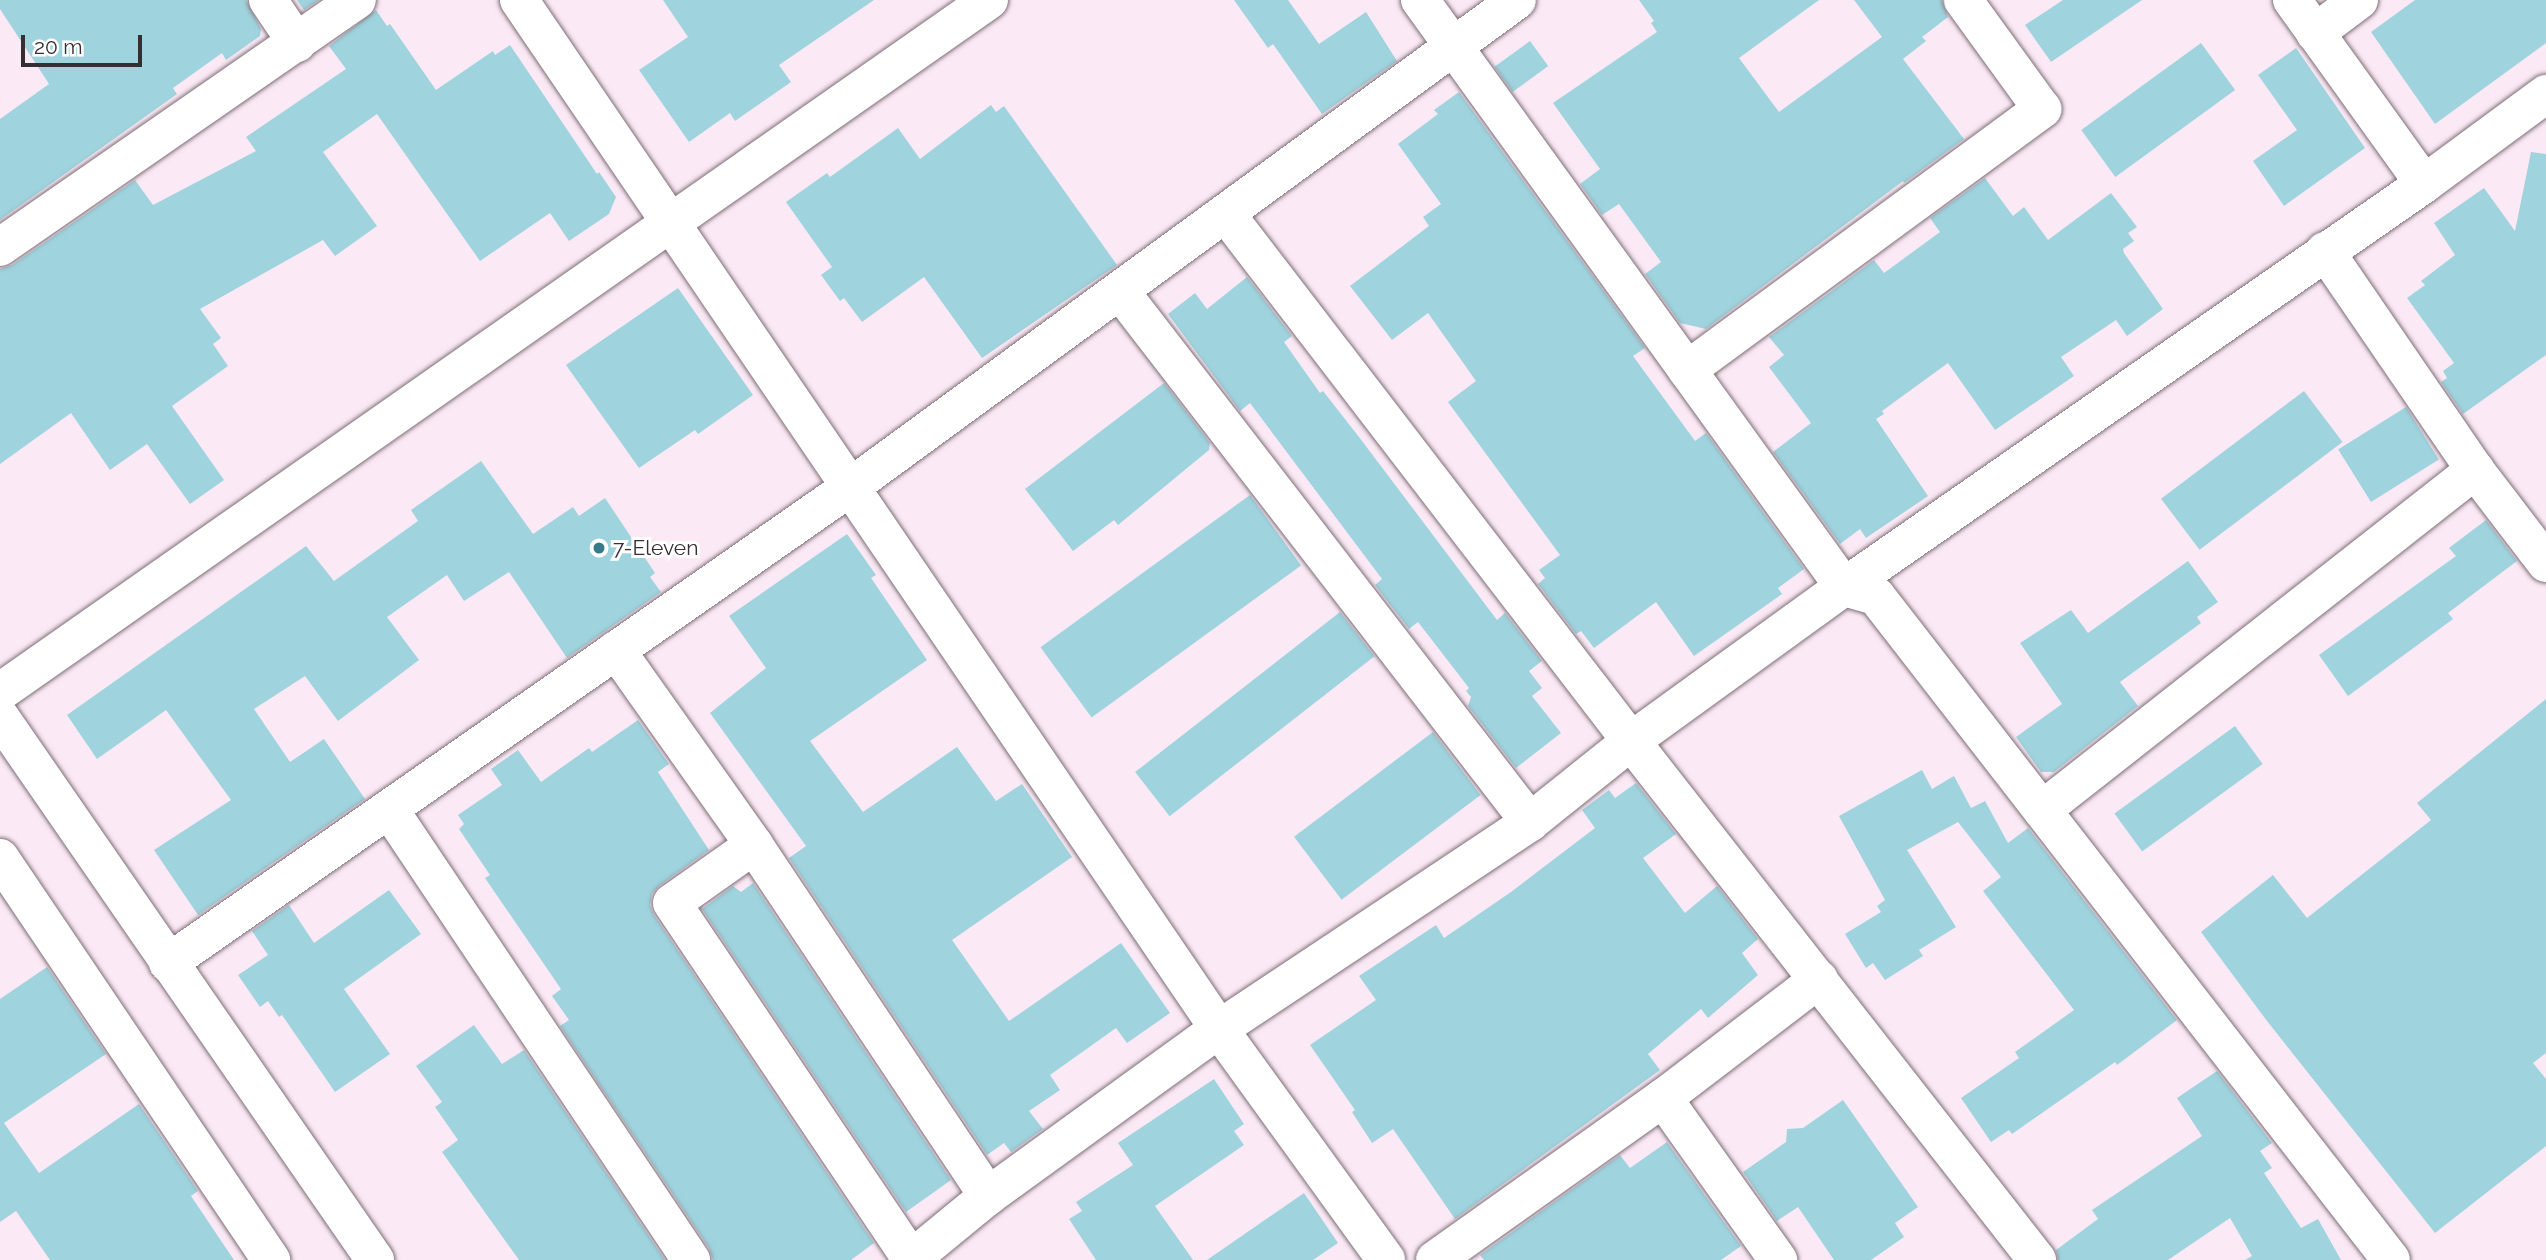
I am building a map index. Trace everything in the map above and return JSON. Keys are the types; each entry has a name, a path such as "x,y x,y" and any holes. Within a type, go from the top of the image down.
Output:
{"street":[{"path":"268,0 297,43"},
{"path":"0,247 356,0"},
{"path":"519,0 1219,1029 1386,1260"},
{"path":"0,692 989,0"},
{"path":"1419,0 1843,587 1876,596 2391,1260"},
{"path":"168,963 849,488 1517,0"},
{"path":"1686,370 2042,109 1963,0"},
{"path":"2291,0 2424,184"},
{"path":"2315,33 2359,0"},
{"path":"754,845 672,903 911,1260 988,1196 1219,1029 1530,822 1631,741 1843,587 2424,184 2546,94"},
{"path":"1226,214 1631,741 2037,1260"},
{"path":"2325,251 2475,470 2546,564"},
{"path":"1121,291 1530,822"},
{"path":"2042,810 2475,470"},
{"path":"616,650 754,845 988,1196"},
{"path":"0,717 375,1260"},
{"path":"389,809 691,1260"},
{"path":"0,858 271,1260"},
{"path":"1435,1260 1663,1098 1819,979"},
{"path":"1663,1098 1778,1260"}],"building":[{"path":"0,0 246,0 261,29 260,36 226,60 222,53 173,88 177,94 0,220 0,119 49,84 0,9"},
{"path":"297,0 319,0 304,10"},
{"path":"663,0 874,0 779,65 791,82 735,121 730,113 689,142 639,70 688,37"},
{"path":"1234,0 1288,0 1319,44 1366,12 1397,61 1322,114 1273,44 1268,48"},
{"path":"1639,0 1819,0 1739,58 1779,112 1882,37 1854,0 1942,0 1948,17 1922,37 1926,41 1903,59 1964,139 1904,183 1903,181 1706,329 1680,323 1645,274 1661,262 1619,204 1602,215 1580,184 1600,169 1553,103 1657,32 1651,23 1654,21"},
{"path":"2063,0 2142,0 2051,62 2025,25"},
{"path":"2415,0 2546,0 2546,43 2435,124 2371,32"},
{"path":"376,10 387,26 390,24 436,90 493,51 495,55 510,45 597,174 599,172 616,197 609,214 569,241 550,213 480,261 377,114 323,152 377,226 335,256 323,240 200,309 221,338 213,344 228,366 172,406 224,480 190,504 147,444 110,470 71,413 0,464 0,269 12,265 135,180 153,205 256,151 246,137 346,69 329,46"},
{"path":"1530,41 1548,66 1513,92 1494,67"},
{"path":"2201,43 2235,90 2115,177 2081,130"},
{"path":"2296,48 2365,148 2284,206 2253,161 2297,130 2258,75"},
{"path":"1459,92 1645,348 1633,356 1695,441 1706,433 1804,569 1778,588 1782,594 1694,656 1656,602 1594,648 1581,631 1576,634 1538,584 1545,578 1539,570 1560,555 1448,402 1476,381 1428,313 1392,340 1350,286 1429,226 1423,217 1441,204 1398,144 1438,114 1434,110"},
{"path":"991,105 996,112 1004,106 1117,265 982,358 924,277 862,322 844,298 840,301 821,275 832,267 786,202 827,173 830,177 898,128 920,159"},
{"path":"2531,152 2546,154 2546,355 2463,414 2441,382 2447,378 2443,371 2454,363 2407,298 2425,285 2421,281 2455,255 2434,223 2484,188 2515,231"},
{"path":"1985,178 2013,216 2024,207 2048,240 2111,193 2137,227 2128,233 2134,241 2123,249 2124,253 2163,309 2127,336 2116,320 2061,357 2074,376 1995,430 1948,363 1882,411 1884,414 1876,419 1928,496 1866,538 1860,529 1840,544 1773,452 1811,423 1769,367 1784,355 1769,337 1874,260 1884,273 1940,232 1930,218"},
{"path":"1247,277 1292,336 1284,342 1320,393 1323,391 1359,437 1497,620 1505,613 1542,661 1529,671 1542,688 1532,696 1561,733 1516,768 1468,706 1471,697 1466,691 1469,688 1418,622 1409,629 1375,585 1382,579 1250,403 1240,411 1168,314 1195,293 1207,309"},
{"path":"678,288 753,395 698,434 695,430 639,468 566,365"},
{"path":"1164,383 1210,443 1209,450 1118,525 1114,520 1073,551 1025,489"},
{"path":"2304,391 2343,442 2200,550 2161,499"},
{"path":"2406,407 2439,460 2371,502 2338,449"},
{"path":"481,461 533,534 573,507 579,516 605,498 655,573 650,577 661,592 567,658 509,572 464,601 447,575 387,617 419,660 338,721 305,676 254,709 290,762 324,739 365,799 198,915 154,850 231,800 166,710 97,759 67,715 306,546 334,581 418,521 411,510"},
{"path":"1250,495 1301,565 1092,718 1040,647"},
{"path":"2486,520 2517,561 2448,613 2453,619 2348,696 2319,655 2456,556 2449,548"},
{"path":"847,534 876,575 871,578 927,660 810,741 863,812 957,747 996,801 1022,784 1072,857 952,940 1009,1021 1121,943 1170,1013 1127,1043 1116,1028 1050,1075 1060,1090 1029,1111 1043,1129 1011,1152 1004,1143 987,1155 789,858 806,846 710,713 766,668 729,616"},
{"path":"2188,561 2218,602 2197,617 2201,623 2120,682 2138,706 2054,772 2041,772 2016,737 2062,704 2020,643 2071,610 2088,633"},
{"path":"1340,612 1374,656 1170,816 1135,772"},
{"path":"2546,699 2546,1053 2533,1063 2546,1079 2546,1146 2435,1233 2267,1021 2201,932 2273,875 2307,918 2431,820 2417,803"},
{"path":"638,720 669,764 658,772 709,850 659,886 652,894 650,905 654,915 874,1243 851,1260 713,1260 709,1248 560,1026 569,1020 552,996 561,989 485,878 490,875 459,829 464,824 458,815 502,785 491,769 518,750 541,782 589,748 592,752"},
{"path":"2235,726 2263,764 2142,852 2114,814"},
{"path":"1433,732 1481,795 1342,900 1294,837"},
{"path":"1922,770 1932,789 1954,776 1971,808 1985,801 2008,843 2028,828 2177,1020 2117,1065 2115,1062 2012,1134 2009,1130 1991,1142 1961,1098 2019,1058 2015,1052 2074,1010 1983,891 2001,877 1958,822 1907,850 1956,927 1919,950 1923,956 1885,980 1873,963 1866,968 1845,934 1881,912 1877,906 1885,900 1839,816"},
{"path":"1636,783 1676,834 1643,858 1685,913 1717,886 1758,939 1742,953 1758,975 1708,1018 1701,1009 1648,1054 1660,1070 1455,1219 1393,1129 1372,1143 1352,1112 1355,1110 1310,1045 1376,1000 1359,976 1436,925 1444,938 1511,892 1595,828 1582,810 1609,790 1615,798"},
{"path":"753,883 951,1180 906,1212 702,909 733,886 741,892"},
{"path":"389,890 421,934 344,989 390,1054 335,1092 282,1015 279,1017 268,1001 260,1007 238,975 268,955 252,931 289,905 314,943"},
{"path":"47,967 106,1054 4,1123 39,1173 139,1104 198,1191 191,1196 234,1260 50,1260 16,1211 0,1222 0,999"},
{"path":"474,1025 502,1064 524,1050 665,1260 519,1260 442,1152 458,1140 435,1107 442,1102 416,1066"},
{"path":"2217,1071 2272,1143 2260,1151 2272,1168 2264,1173 2301,1228 2318,1219 2341,1260 2245,1260 2252,1256 2230,1218 2168,1260 2058,1260 2056,1250 2098,1219 2092,1210 2202,1136 2177,1098"},
{"path":"1214,1079 1244,1124 1234,1131 1244,1145 1155,1206 1193,1260 1096,1260 1069,1219 1082,1211 1076,1202 1133,1165 1118,1143"},
{"path":"1843,1100 1918,1207 1895,1223 1904,1237 1871,1260 1834,1260 1798,1207 1777,1221 1743,1172 1786,1142 1787,1129 1803,1128"},
{"path":"1667,1142 1741,1246 1721,1260 1484,1260 1480,1255 1620,1155 1630,1168"},
{"path":"1304,1193 1338,1243 1313,1260 1207,1260"}],"place":[{"name":"7-Eleven","path":"599,548"}]}
